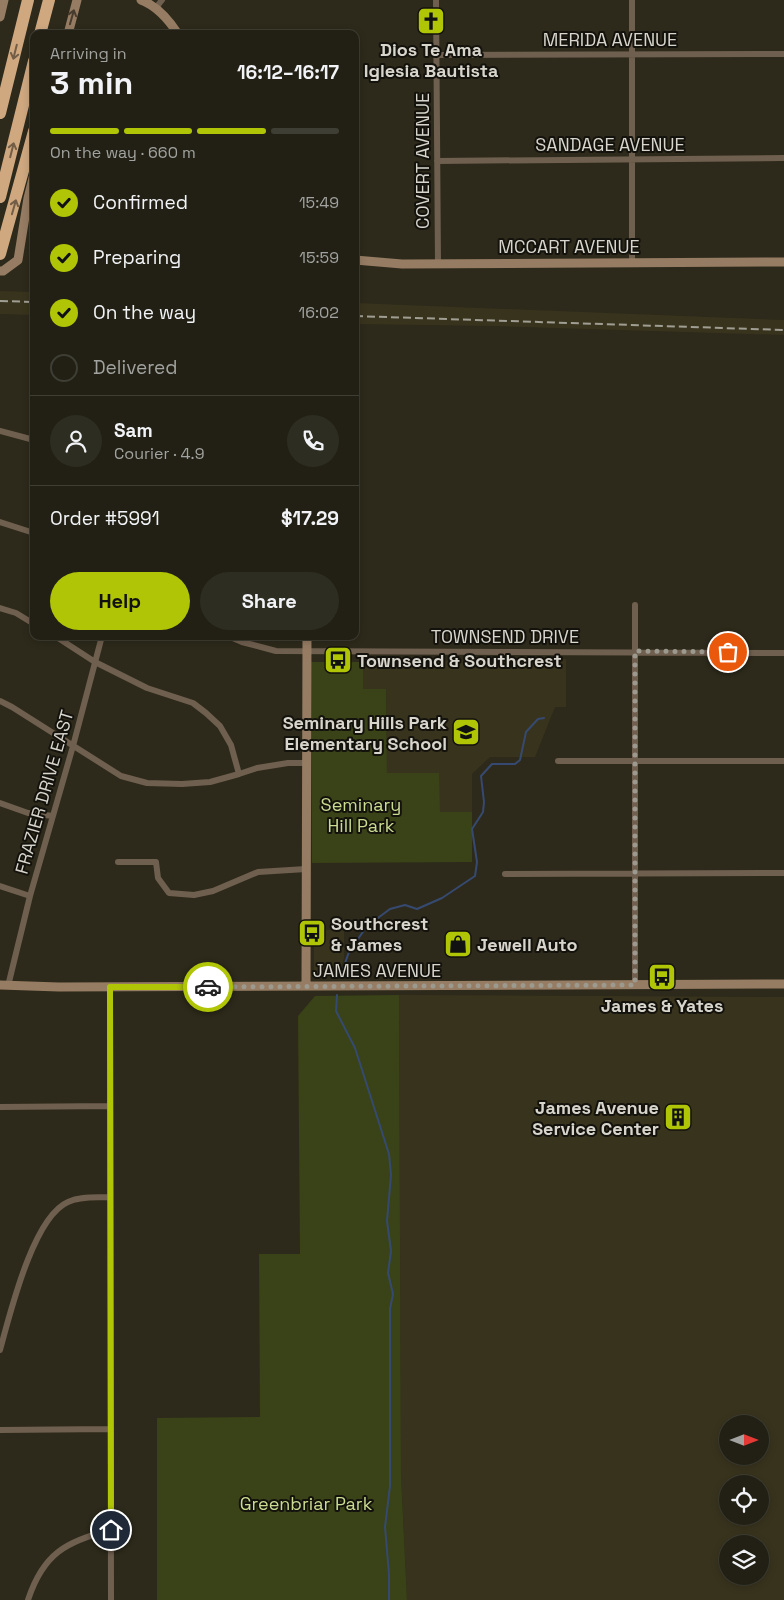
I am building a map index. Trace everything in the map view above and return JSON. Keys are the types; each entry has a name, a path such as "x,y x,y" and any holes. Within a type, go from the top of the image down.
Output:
{"highway":[{"path":"0,113 28,0"},
{"path":"41,30 49,0"},
{"path":"0,197 30,77"},
{"path":"0,254 30,145"}],"main road":[{"path":"0,17 4,0"},
{"path":"69,30 77,0"},
{"path":"141,0 156,9 175,30"},
{"path":"0,271 3,271 18,260 30,190"},
{"name":"MCCART AVENUE","path":"359,260 402,264 784,262"},
{"path":"306,986 307,640"},
{"name":"JAMES AVENUE","path":"3,987 784,984"}],"street":[{"path":"156,9 162,0"},
{"name":"COVERT AVENUE","path":"436,0 438,263"},
{"path":"632,0 632,263"},
{"name":"MERIDA AVENUE","path":"436,55 784,54"},
{"name":"SANDAGE AVENUE","path":"437,161 784,158"},
{"path":"0,431 30,439"},
{"path":"0,522 30,532"},
{"path":"635,605 635,985"},
{"path":"0,608 16,613 30,622"},
{"path":"61,640 95,662 147,688 193,703 220,726 231,745 240,774"},
{"name":"FRAZIER DRIVE EAST","path":"3,987 73,746 101,640"},
{"name":"TOWNSEND DRIVE","path":"237,640 276,651 307,652 784,652"},
{"path":"0,701 12,706 121,776 147,783 182,784 210,782 256,768 288,763 307,763"},
{"path":"558,761 784,762"},
{"path":"0,803 28,813 53,816"},
{"path":"118,862 156,862 158,878 169,893 194,895 213,891 258,872 306,869"},
{"path":"505,874 784,873"},
{"path":"0,886 30,896"},
{"path":"110,987 111,1600"},
{"path":"0,1107 110,1106"},
{"path":"0,1350 31,1255 43,1226 49,1217 63,1204 70,1201 110,1198"},
{"path":"0,1430 111,1429"},
{"path":"28,1600 38,1574 47,1561 76,1540 88,1535 111,1530"}],"shaded area":[{"path":"0,291 30,292 30,315 0,314"},
{"path":"359,303 784,320 784,335 494,326 359,324"},
{"name":"Seminary Hills Park Elementary School","path":"566,659 566,707 555,707 535,757 490,757 472,774 472,812 440,812 387,773 386,689 363,689 363,662"},
{"path":"314,930 344,930 344,958 338,977 314,977"},
{"path":"399,995 784,997 784,1600 407,1600 401,1476"}],"green space":[{"name":"Seminary Hill Park","path":"311,662 363,662 363,689 386,689 387,773 439,773 440,812 472,812 472,862 312,863"},
{"name":"Greenbriar Park","path":"399,995 401,1476 407,1600 157,1600 157,1418 260,1417 259,1254 300,1254 298,1016 315,996"}],"waterway":[{"path":"341,974 349,952 367,926 390,909 405,905 417,909 442,898 475,876 477,862 472,829 483,812 484,802 481,776 492,764 515,764 520,760 526,732 538,719 544,718"},
{"path":"337,995 336,1011 355,1048 389,1154 391,1175 387,1221 391,1251 388,1273 393,1294 390,1309 390,1486 385,1527 389,1600"}],"railway":[{"path":"0,301 30,302"},
{"path":"359,316 784,330"}],"way so far":[{"path":"208,987 635,985 635,651 728,652"}],"place":[{"name":"Dios Te Ama Iglesia Bautista","path":"431,21"},
{"name":"Townsend & Southcrest","path":"338,660"},
{"name":"Seminary Hills Park Elementary School","path":"466,732"},
{"name":"Southcrest & James","path":"312,933"},
{"name":"Jewell Auto","path":"458,944"},
{"name":"James & Yates","path":"662,977"},
{"name":"James Avenue Service Center","path":"678,1117"}],"route":[{"path":"111,1530 110,987 208,987"}]}
